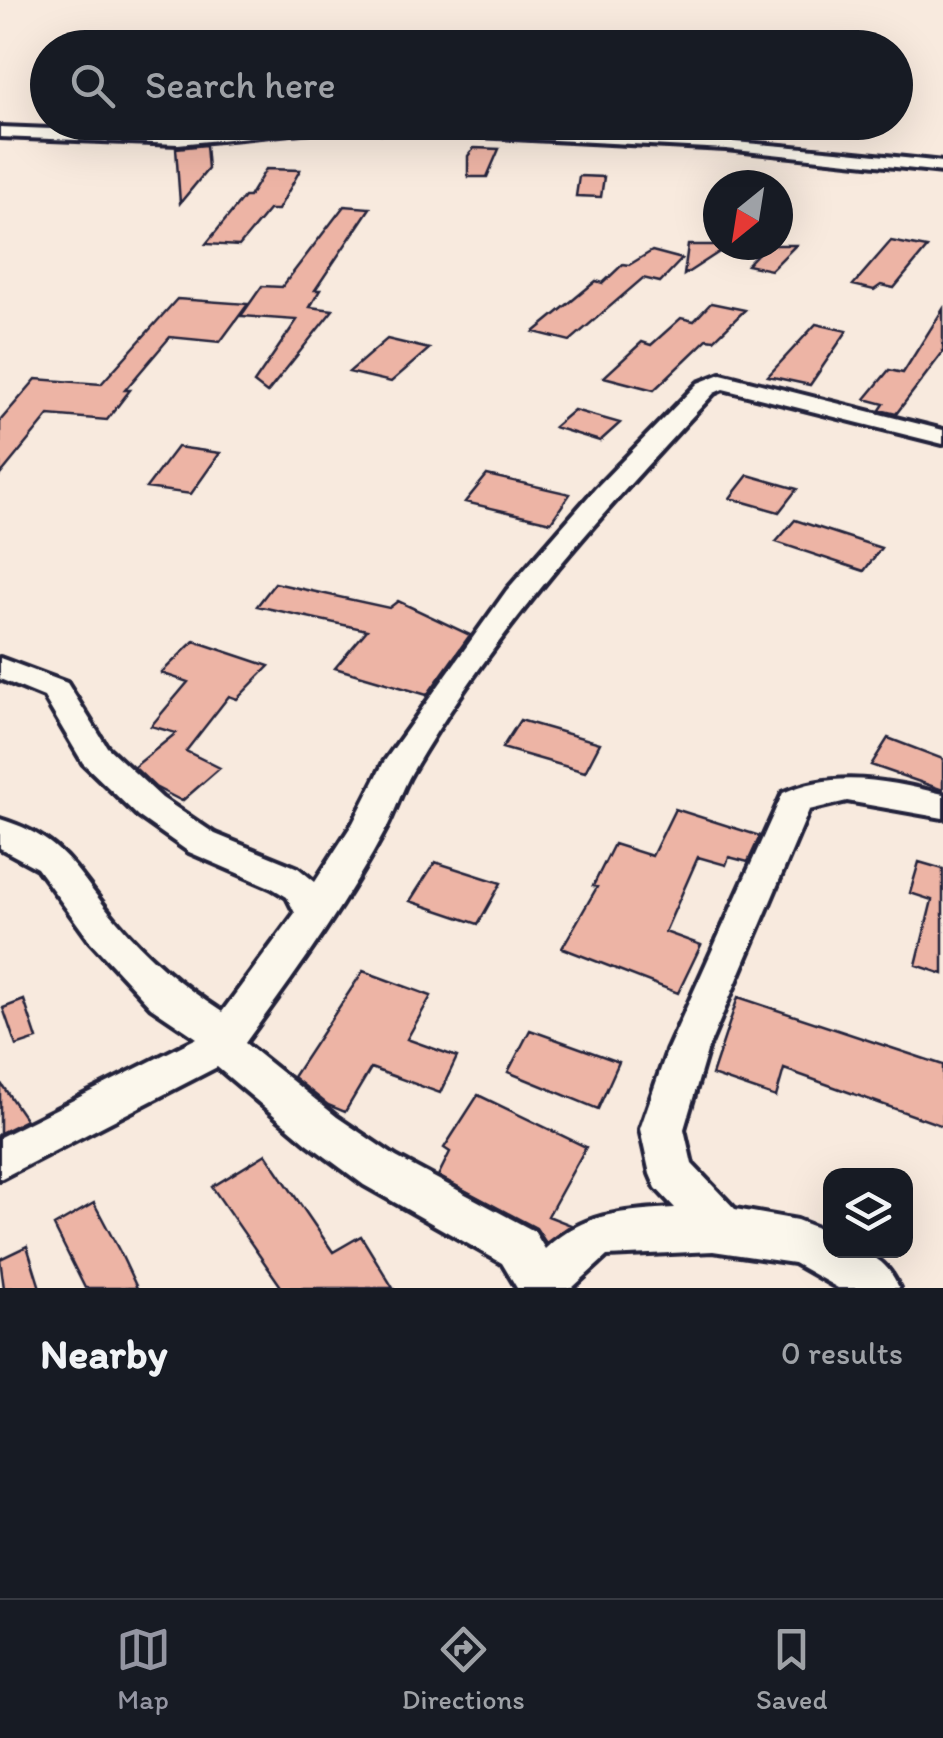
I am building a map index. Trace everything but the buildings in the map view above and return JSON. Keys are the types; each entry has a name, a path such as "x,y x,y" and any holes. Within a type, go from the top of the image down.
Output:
{"street":[{"path":"0,132 30,133"},
{"path":"649,140 726,144 943,167"},
{"path":"0,1160 224,1041 314,914 369,827 396,770 517,596 605,494 706,388 720,381 943,437"},
{"path":"0,668 56,690 94,755 150,807 202,843 285,878 300,888 314,914"},
{"path":"722,1227 672,1174 662,1130 687,1051 795,802 813,790 840,789 943,806"},
{"path":"0,832 50,859 103,931 165,996 224,1041 322,1130 380,1171 518,1247 543,1288 558,1268 594,1239 722,1227 781,1236 855,1270 874,1288"}]}
